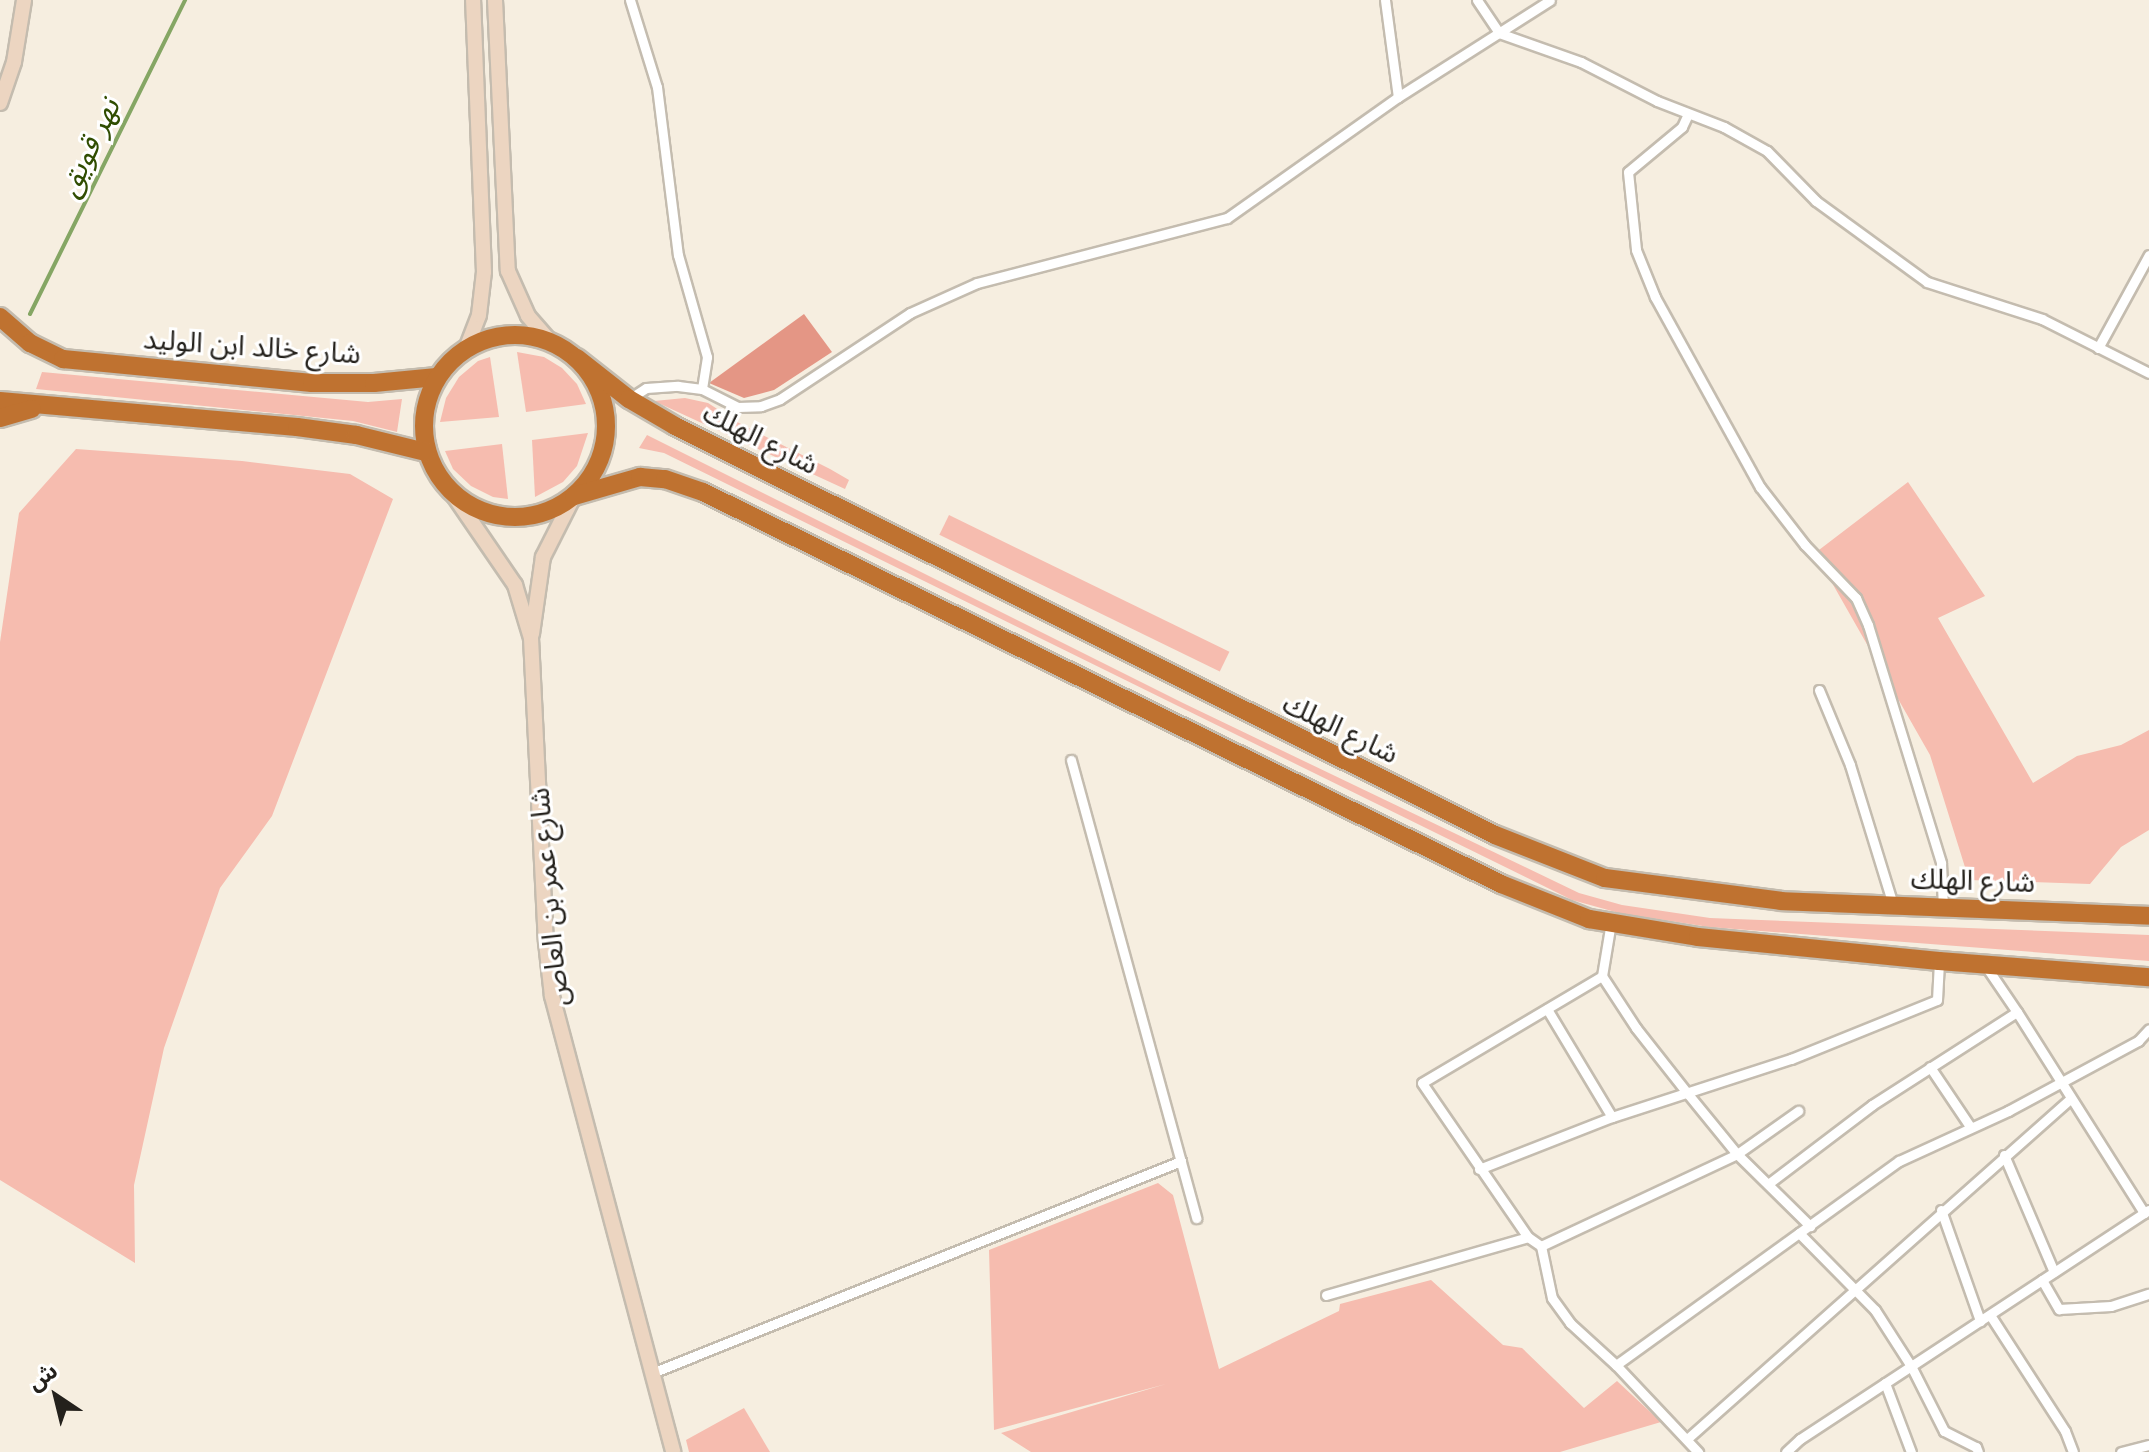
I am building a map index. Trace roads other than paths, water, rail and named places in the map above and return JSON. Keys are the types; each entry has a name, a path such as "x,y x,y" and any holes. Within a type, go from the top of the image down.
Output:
{"highway":[{"name":"شارع خالد ابن الوليد","path":"0,317 30,343 63,359 312,383 374,383 437,377"},
{"path":"574,496 594,472 605,443 606,412 596,383 577,358 550,341 507,335 466,349 437,377 425,407 426,452 436,473 452,493 474,508 499,516 525,517 551,510 574,496 640,477 665,479 703,492 1501,884 1589,919 1698,937 1939,961 2149,977"},
{"name":"شارع الهلك","path":"577,358 629,399 675,426 1495,835 1605,878 1781,901 2149,916"},
{"path":"0,401 297,427 356,435 426,452"},
{"path":"0,418 25,410 56,407"}],"street":[{"path":"0,103 14,62 24,0"},
{"path":"466,349 479,315 484,272 473,0"},
{"path":"495,0 508,271 528,316 550,341"},
{"path":"630,0 657,87 678,255 707,357 702,389"},
{"path":"1385,0 1398,97"},
{"path":"1477,0 1499,33 1581,62 1688,114 1724,127 1767,151 1816,201 1927,282 2042,319 2149,373"},
{"path":"629,399 646,388 678,386 702,389 738,407 761,406 780,399 910,313 977,283 1227,218 1398,97 1550,0"},
{"path":"1688,114 1682,127 1628,172 1636,250 1655,297 1760,487 1805,545 1856,598 1868,625 1941,863 1943,907"},
{"path":"2098,348 2149,255"},
{"name":"شارع عمر بن العاص","path":"452,493 515,585 531,638 546,942 552,996 673,1452"},
{"path":"531,638 543,557 574,496"},
{"path":"1819,690 1850,765 1893,905"},
{"path":"1071,760 1196,1218"},
{"path":"1611,922 1602,976 1636,1028 1737,1154 1810,1226"},
{"path":"1479,1169 1612,1117 1791,1059 1937,1000 1939,961"},
{"path":"1786,1452 1885,1383 2146,1212 1985,965"},
{"path":"1602,976 1422,1083 1528,1237 1541,1246 1552,1298 1570,1323 1616,1365 1698,1452"},
{"path":"1547,1009 1612,1117"},
{"path":"1768,1184 1872,1105 2017,1012"},
{"path":"1616,1365 1899,1161 1971,1128 2138,1041 2149,1029"},
{"path":"1930,1067 1971,1128"},
{"path":"1687,1439 1941,1210 2070,1099"},
{"path":"1541,1246 1737,1154 1798,1111"},
{"path":"2004,1155 2054,1272"},
{"path":"652,1373 1181,1161"},
{"path":"1941,1210 1980,1321"},
{"path":"1799,1233 1875,1310 1911,1366 1944,1431 1976,1447 1978,1452"},
{"path":"1326,1295 1528,1237"},
{"path":"2042,1280 2059,1309 2111,1306 2149,1294"},
{"path":"1990,1315 2065,1431 2073,1452"},
{"path":"1885,1383 1911,1452"},
{"path":"2121,1452 2149,1445"}],"waterway":[{"name":"نهر قويق","path":"30,314 185,0"}]}
